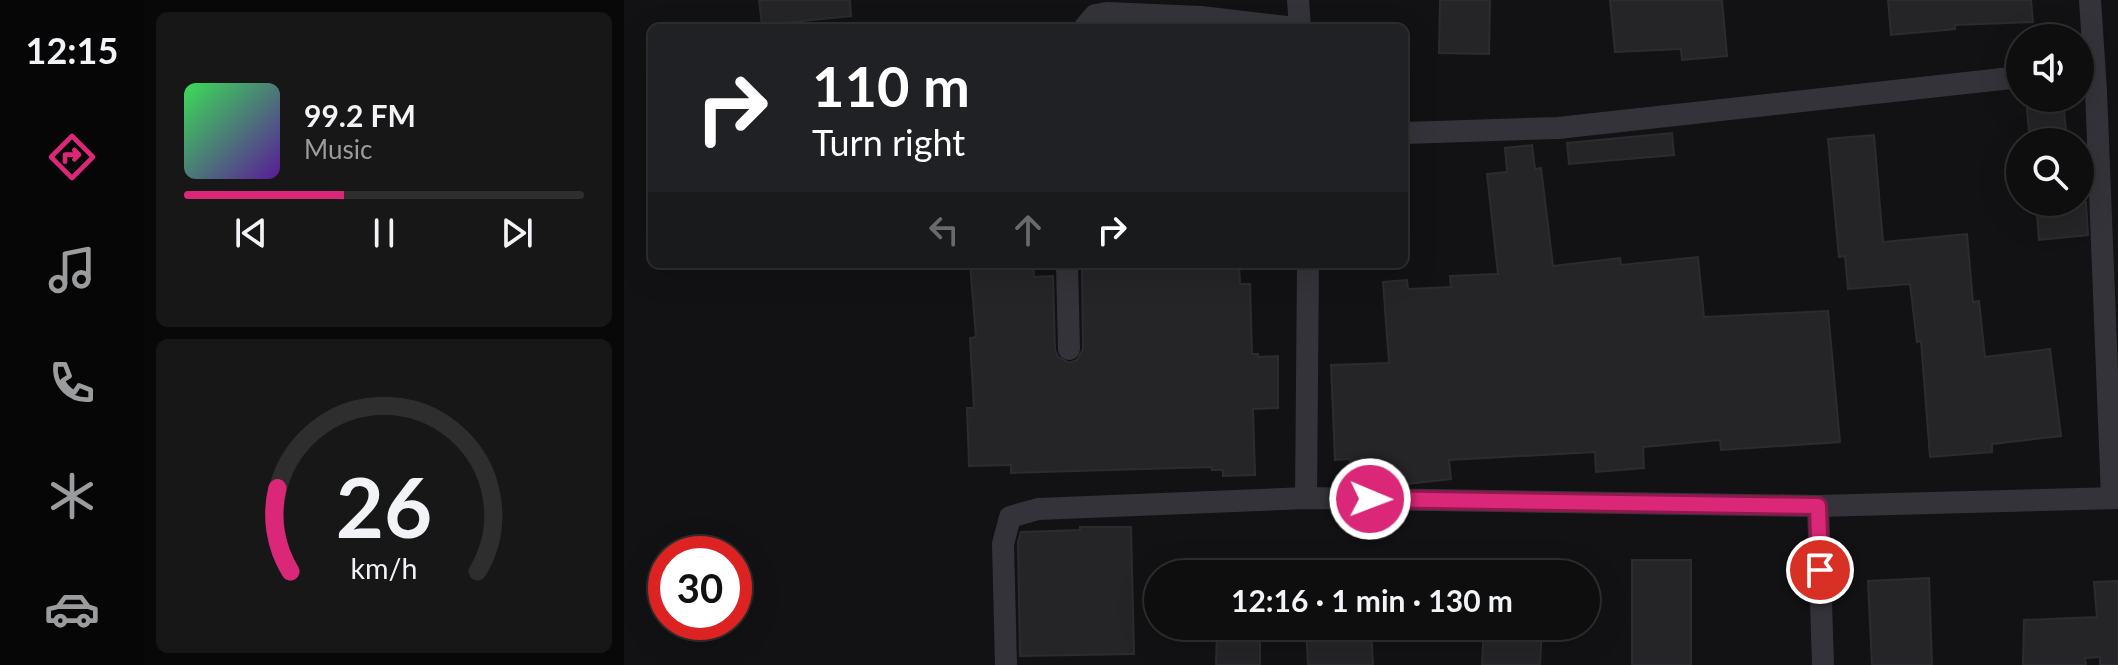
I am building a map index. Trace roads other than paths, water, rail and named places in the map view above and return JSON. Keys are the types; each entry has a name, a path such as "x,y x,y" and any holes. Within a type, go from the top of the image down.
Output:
{"street":[{"path":"1298,0 1298,24"},
{"path":"1006,665 1003,544 1010,517 1038,509 1306,498 1818,506 2115,498 2097,82 2090,0"},
{"path":"1087,24 1095,15 1122,13 1263,24"},
{"path":"1408,133 1558,128 2006,79"},
{"path":"1067,268 1069,349"},
{"path":"1306,498 1308,268"},
{"path":"1818,506 1823,665"}]}
